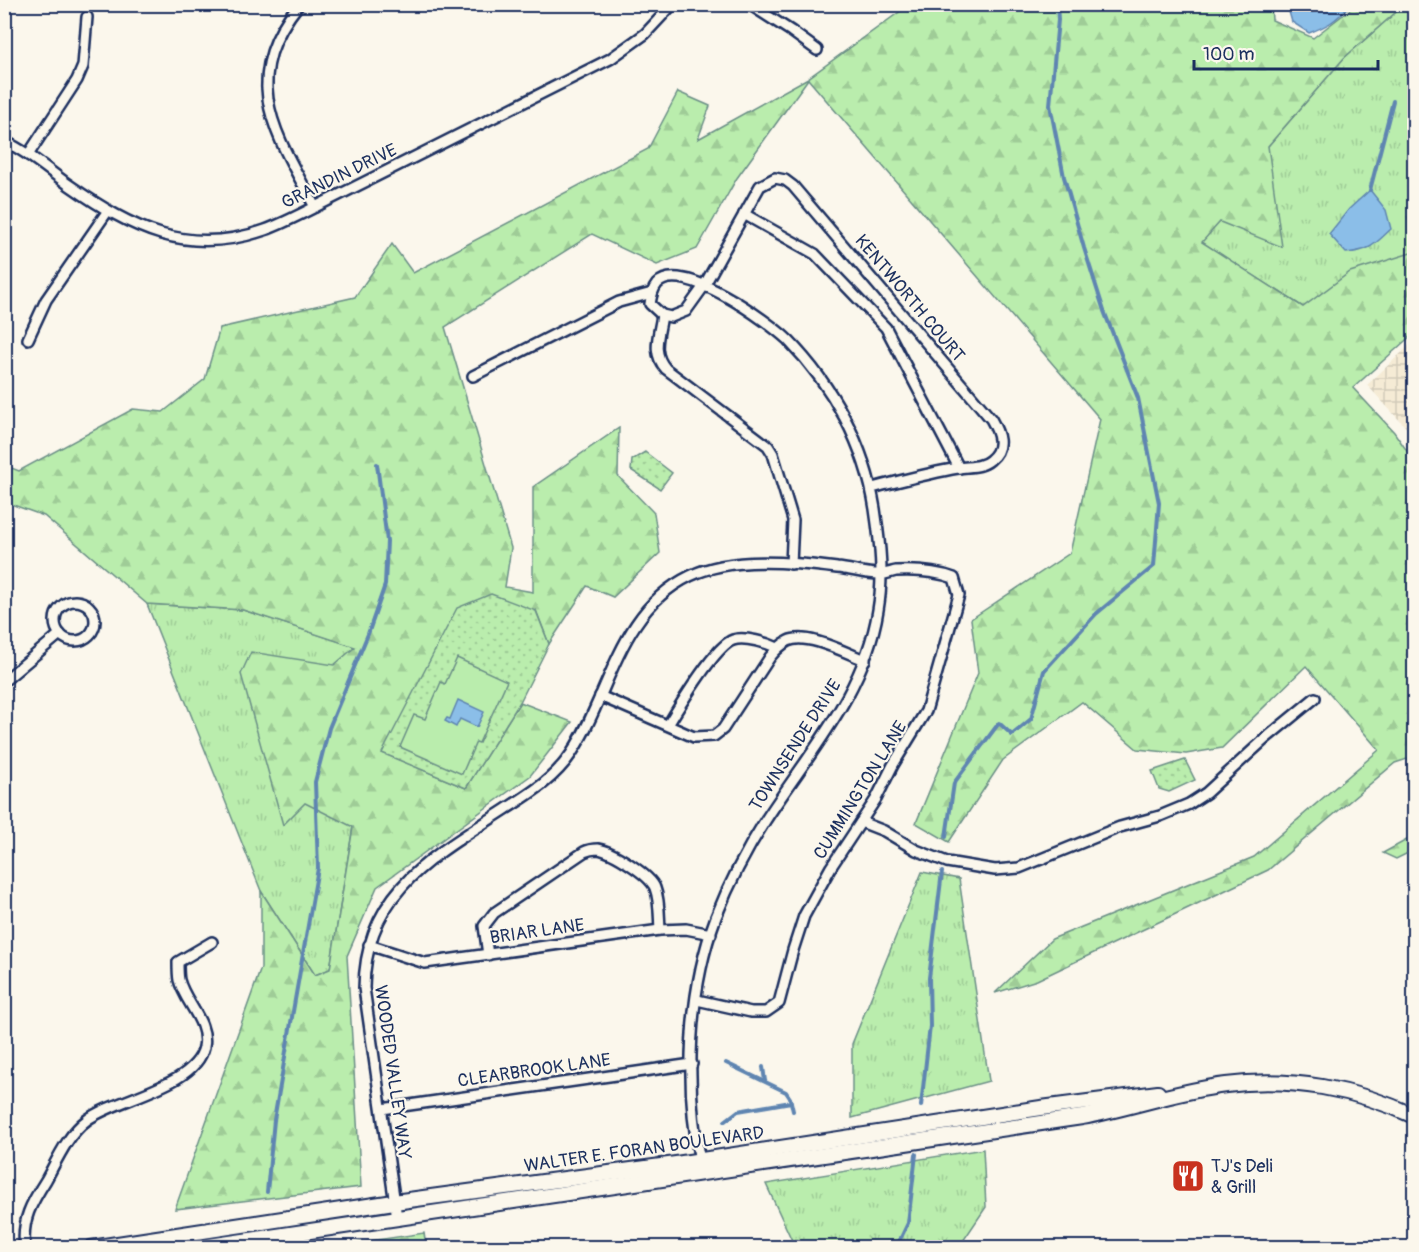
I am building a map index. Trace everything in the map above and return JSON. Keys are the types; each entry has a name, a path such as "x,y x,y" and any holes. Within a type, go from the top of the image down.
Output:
{"street":[{"path":"299,4 275,45 268,72 267,99 276,135 315,207"},
{"name":"GRANDIN DRIVE","path":"4,141 107,212 153,233 198,240 233,237 266,230 315,207 610,59 645,34 673,4"},
{"path":"749,4 817,50"},
{"path":"27,155 77,80 83,66 87,18"},
{"name":"KENTWORTH COURT","path":"704,286 760,186 767,180 775,178 785,180 793,186 991,419 997,430 1000,444 997,452 989,461 978,466 959,468 872,488"},
{"path":"28,339 46,300 107,212"},
{"path":"744,214 815,254 886,328 959,468"},
{"name":"TOWNSENDE DRIVE","path":"652,293 657,284 664,279 684,278 704,286 746,307 781,334 803,356 821,378 855,438 872,488 882,555 879,609 865,660 854,685 836,717 752,843 725,897 711,934 696,1000 692,1064 693,1105 701,1167"},
{"path":"472,376 619,302 652,293 650,304 662,315 671,317 686,311 704,286"},
{"path":"662,315 656,350 658,361 768,446 773,454 793,520 791,564"},
{"name":"WOODED VALLEY WAY","path":"397,1218 364,988 365,963 369,945 382,914 397,891 444,851 536,790 556,772 572,752 620,651 637,621 654,601 675,584 700,571 728,564 791,564 835,567 882,574"},
{"name":"CUMMINGTON LANE","path":"696,1000 751,1012 766,1012 779,1003 792,950 804,916 926,711 959,595 954,578 937,572 882,574"},
{"path":"78,601 90,608 95,619 88,636 77,641 60,634 55,621 56,614 65,604 78,601"},
{"path":"4,681 60,634"},
{"path":"600,696 694,737 714,736 723,729 778,648 790,640 806,639 865,660"},
{"path":"668,725 717,652 733,640 756,641 778,648"},
{"path":"861,822 884,831 916,850 947,862 995,870 1017,869 1120,827 1160,816 1189,804 1206,793 1265,739 1315,698"},
{"path":"488,955 484,926 494,913 591,849 606,852 650,879 657,897 660,930"},
{"name":"BRIAR LANE","path":"369,945 425,963 660,930 686,929 711,934"},
{"path":"25,1248 24,1229 30,1206 79,1128 94,1115 183,1075 195,1064 204,1047 202,1026 179,980 178,962 212,942"},
{"name":"CLEARBROOK LANE","path":"382,1109 692,1064"},
{"name":"WALTER E. FORAN BOULEVARD","path":"195,1248 397,1218 1041,1108 1227,1084 1289,1083 1318,1087 1374,1099 1414,1116"},
{"name":"WALTER E. FORAN BOULEVARD","path":"91,1248 394,1202 701,1167"}],"shaded area":[{"path":"1414,341 1414,436 1367,385"}],"green space":[{"path":"909,5 1271,5 1272,20 1313,38 1356,5 1404,5 1344,58 1268,146 1282,247 1220,222 1202,242 1303,307 1350,272 1414,252 1414,333 1353,388 1394,432 1414,461 1414,767 1407,759 1395,763 1268,870 1037,980 995,993 1052,939 1254,857 1379,750 1306,666 1222,748 1186,754 1137,749 1082,702 1003,760 949,842 916,823 978,673 971,619 1070,553 1100,419 808,79 737,178 697,249 657,265 592,234 445,327 511,548 505,587 533,592 533,487 619,428 618,476 654,513 660,553 613,597 587,586 549,644 536,610 383,753 466,788 520,702 572,722 530,776 377,887 347,956 361,1187 175,1209 261,968 261,891 315,975 330,969 353,827 305,803 283,825 241,674 251,652 334,665 355,647 243,610 147,604 44,516 5,502 4,465 19,471 133,409 163,412 205,379 220,328 355,297 392,244 413,273 648,149 678,92 710,106 698,139 808,78"},
{"path":"1404,5 1414,5 1414,259 1303,307 1201,242 1268,146 1344,58"},
{"path":"645,452 672,473 660,489 631,470 632,460"},
{"path":"491,594 536,611 549,644 520,702 466,788 382,753 457,608"},
{"path":"147,604 243,610 356,647 353,826 330,969 315,975 261,891"},
{"path":"457,658 507,681 479,743 476,742 462,774 400,747 414,715 425,719 441,682 445,684"},
{"path":"1185,760 1195,780 1169,792 1159,789 1152,771"},
{"path":"1414,836 1414,850 1396,859 1383,853"},
{"path":"922,872 959,879 989,1081 852,1118 852,1044"},
{"path":"983,1149 986,1207 959,1247 795,1247 766,1184"},
{"path":"424,1233 426,1246 329,1247"}],"water":[{"path":"1287,4 1349,5 1332,22 1309,33 1292,22"},
{"path":"1370,190 1386,210 1391,229 1371,246 1361,251 1346,253 1329,234 1349,209"},
{"path":"458,700 484,712 477,727 460,719 456,727 445,721 447,718 450,719"}],"waterway":[{"path":"946,837 954,783 999,723 1012,735 1031,719 1044,671 1096,614 1154,566 1159,503 1138,398 1104,311 1084,248 1064,177 1050,105 1058,20 1057,4"},
{"path":"1370,190 1393,101"},
{"path":"267,1192 274,1120 318,868 315,782 329,728 368,634 385,585 387,541 377,464"},
{"path":"921,1106 930,1026 929,978 942,872"},
{"path":"726,1063 786,1092 793,1111"},
{"path":"763,1067 765,1081"},
{"path":"725,1121 738,1111 791,1102"},
{"path":"896,1248 908,1223 916,1154"}],"place":[{"name":"TJ's Deli & Grill","path":"1188,1176"}]}
